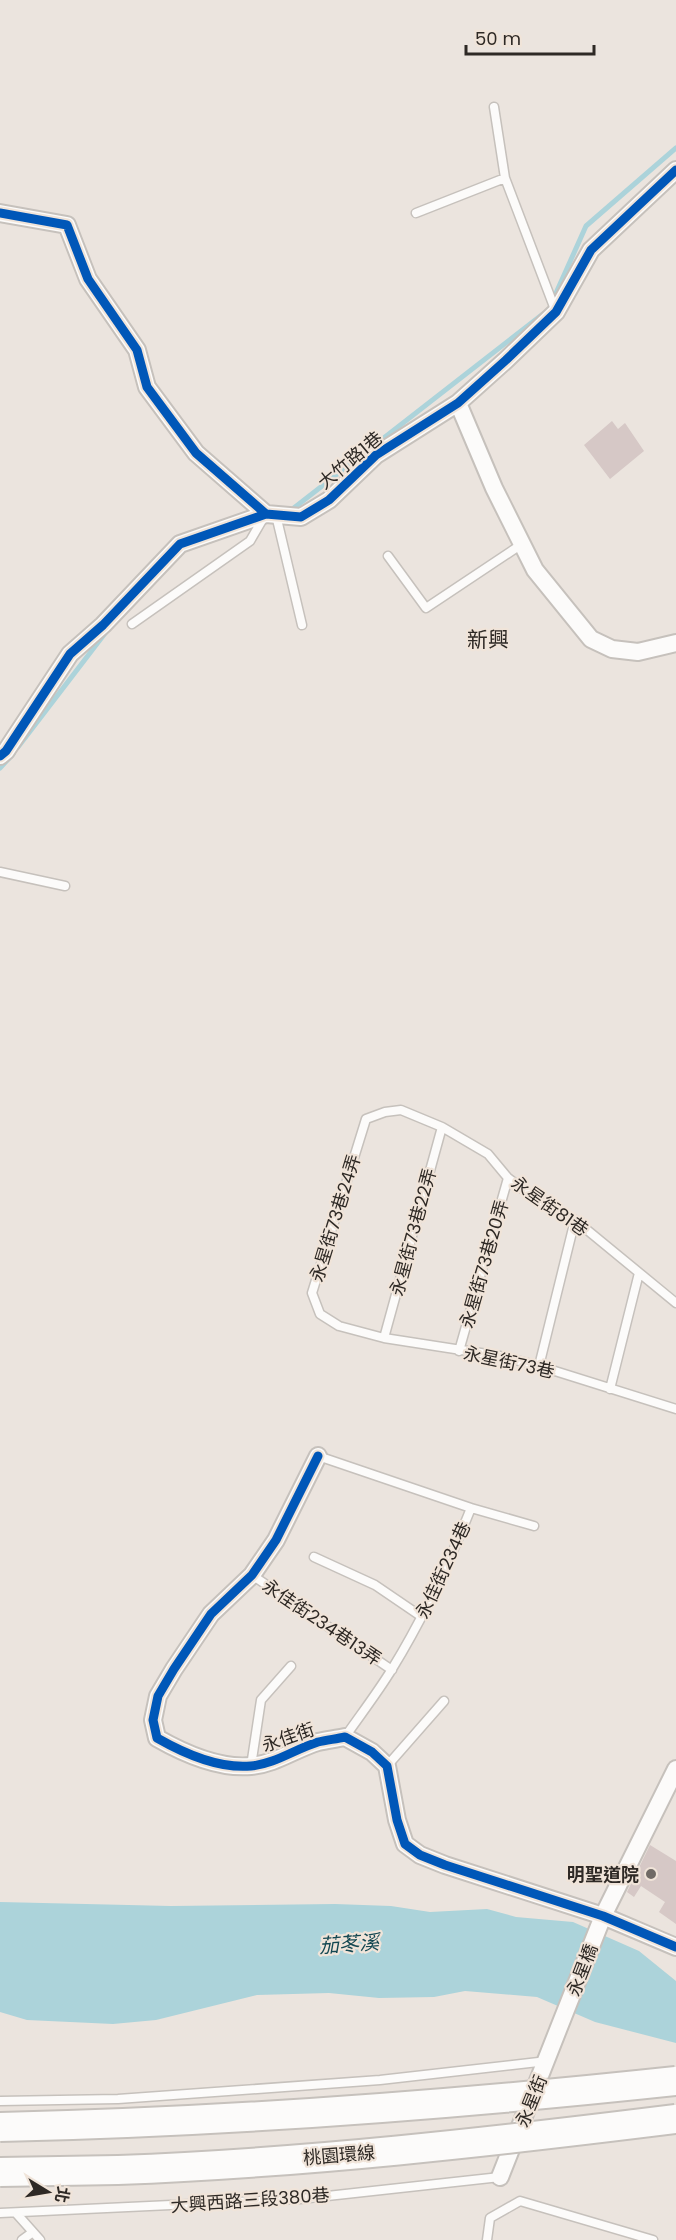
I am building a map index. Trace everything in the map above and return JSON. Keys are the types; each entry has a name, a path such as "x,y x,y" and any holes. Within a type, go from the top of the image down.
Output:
{"highway":[{"path":"0,2127 124,2125 350,2112 676,2081"},
{"name":"桃園環線","path":"0,2172 119,2170 342,2156 676,2119"}],"street":[{"name":"大竹路1巷","path":"3,753 70,654 103,625 175,549 275,517 301,517 329,500 376,455 458,403 556,312 591,250 676,170"},
{"path":"0,213 67,225 88,279 137,350 147,387 196,453 275,517"},
{"path":"458,403 494,488 535,570 591,639 612,649 638,651 676,643"},
{"name":"永佳街","path":"318,1456 276,1540 252,1575 211,1614 174,1669 158,1696 153,1720 158,1738 176,1749 227,1765 251,1766 276,1760 317,1743 345,1737"},
{"path":"345,1737 372,1752 387,1766 397,1820 405,1844 420,1855 603,1916 676,1947"},
{"path":"603,1916 676,1769"},
{"name":"永星橋","path":"561,2025 603,1916"},
{"name":"永星街","path":"500,2177 561,2025"}],"lane":[{"path":"494,107 505,178 556,312"},
{"path":"416,213 505,178"},
{"path":"132,624 250,541 256,530 275,517 302,625"},
{"path":"388,556 426,608 522,544"},
{"path":"0,872 65,886"},
{"name":"永星街81巷","path":"384,1112 401,1110 442,1127 488,1154 508,1178 540,1202 574,1220 676,1303"},
{"name":"永星街73巷24弄","path":"339,1326 320,1314 312,1293 366,1119 384,1112"},
{"name":"永星街73巷22弄","path":"384,1338 442,1127"},
{"name":"永星街73巷20弄","path":"459,1351 508,1178"},
{"path":"539,1365 574,1220"},
{"path":"610,1389 639,1273"},
{"name":"永星街73巷","path":"339,1326 384,1338 500,1356 539,1365 676,1409"},
{"name":"永佳街234巷","path":"318,1456 471,1508 449,1562 422,1617 392,1670 345,1737"},
{"path":"471,1508 534,1526"},
{"path":"314,1557 375,1585 422,1617"},
{"name":"永佳街234巷13弄","path":"252,1575 392,1670"},
{"path":"251,1766 261,1700 291,1666"},
{"path":"387,1766 444,1701"},
{"path":"0,2101 118,2099 380,2079 547,2061"},
{"name":"大興西路三段380巷","path":"0,2213 300,2199 500,2177"},
{"path":"488,2240 490,2218 519,2201 653,2240"},
{"path":"16,2213 40,2240"},
{"path":"22,2240 33,2232"}],"water":[{"name":"茄苳溪","path":"0,1902 171,1906 335,1904 391,1906 430,1912 487,1909 516,1917 573,1922 639,1951 676,1981 676,2043 595,2022 537,1997 465,1991 434,1997 379,1998 329,1993 257,1995 156,2020 113,2024 27,2020 0,2012"}],"building":[{"path":"612,421 618,429 625,423 644,451 610,479 584,445"},
{"name":"明聖道院","path":"650,1845 676,1861 676,1924 659,1912 665,1902 641,1886 634,1897 627,1892"}],"waterway":[{"path":"552,302 586,226 676,148"},
{"path":"290,511 543,314"},
{"path":"18,747 106,632"},
{"path":"0,768 13,754"}],"cycle path":[{"path":"0,213 67,225 88,279 137,350 147,387 196,453 266,514 301,517 329,500 376,455 458,403 506,360 556,312 591,250 676,170"},
{"path":"0,756 6,751 70,654 103,625 180,544 266,514"},
{"path":"318,1456 276,1540 252,1575 211,1614 158,1696 153,1720 157,1738 179,1750 215,1763 251,1766 277,1759 318,1742 345,1737 372,1752 387,1766 397,1820 405,1844 420,1855 603,1916 676,1947"}],"place":[{"name":"明聖道院","path":"651,1874"}],"district":[{"name":"新興","path":"488,639"}]}
